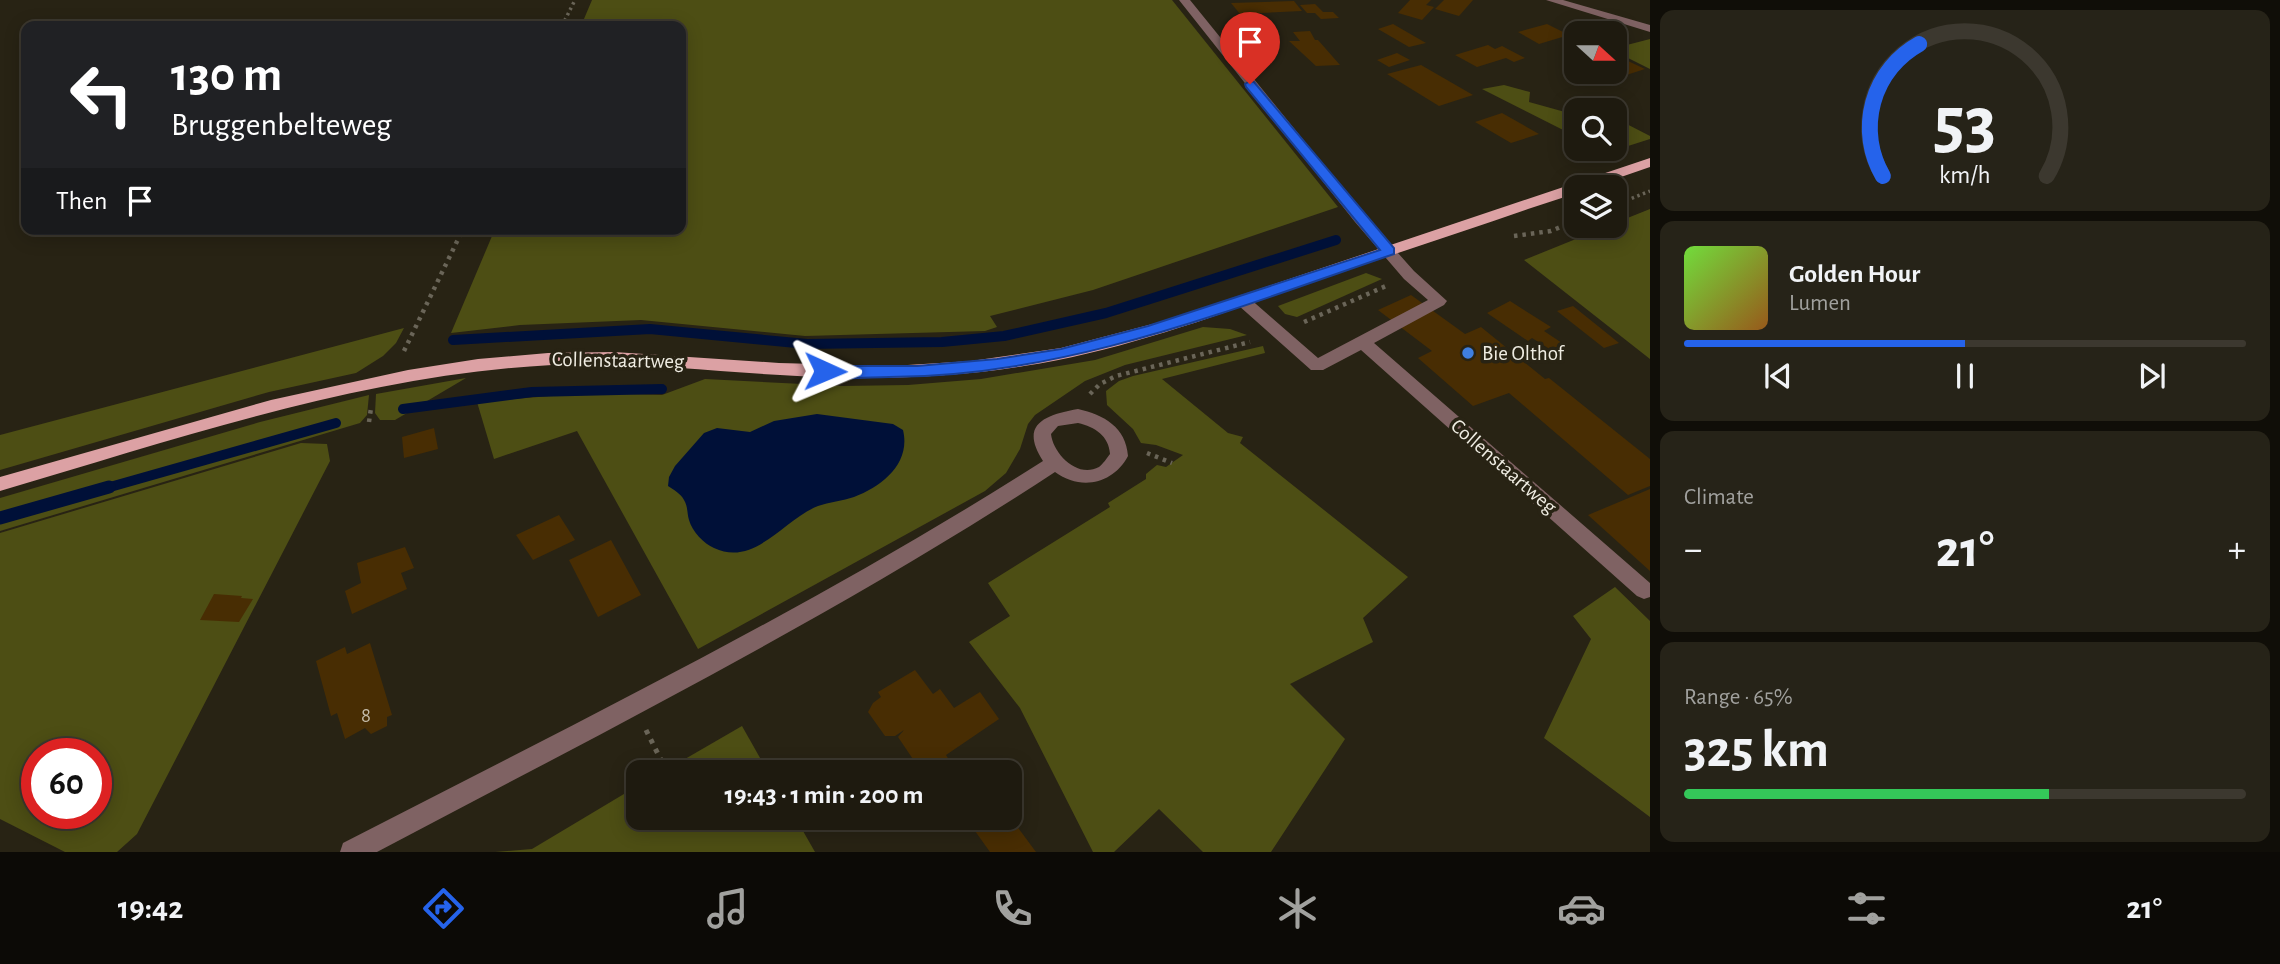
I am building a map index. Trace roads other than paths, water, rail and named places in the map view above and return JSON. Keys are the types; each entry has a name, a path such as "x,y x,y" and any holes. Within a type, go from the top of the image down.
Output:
{"main road":[{"name":"Collenstaartweg","path":"0,484 302,398 430,371 589,357 663,359 820,371 882,372 954,369 1027,360 1093,347 1243,300 1650,162"}],"street":[{"path":"1184,0 1409,275 1440,302 1317,366 1243,300"},
{"path":"1551,0 1650,29"},
{"name":"Collenstaartweg","path":"1364,343 1644,590"},
{"path":"1078,416 1097,421 1113,433 1119,448 1119,456 1110,469 1093,475 1072,473 1054,464 1047,456 1041,441 1046,427 1059,418 1078,416"},
{"path":"352,852 721,659 952,529 1054,464"}],"water":[{"path":"817,414 893,424 903,430 903,453 899,463 875,487 854,497 818,506 756,547 729,552 714,548 702,540 691,524 683,498 668,486 675,466 704,433 717,428 750,432 774,421"}],"waterway":[{"path":"453,340 650,329 807,344 942,342 1004,336 1106,313 1336,240"},
{"path":"403,409 532,392 662,389"},
{"path":"103,489 336,423"},
{"path":"0,518 109,487"}],"place":[{"name":"Bie Olthof","path":"1468,353"}]}
